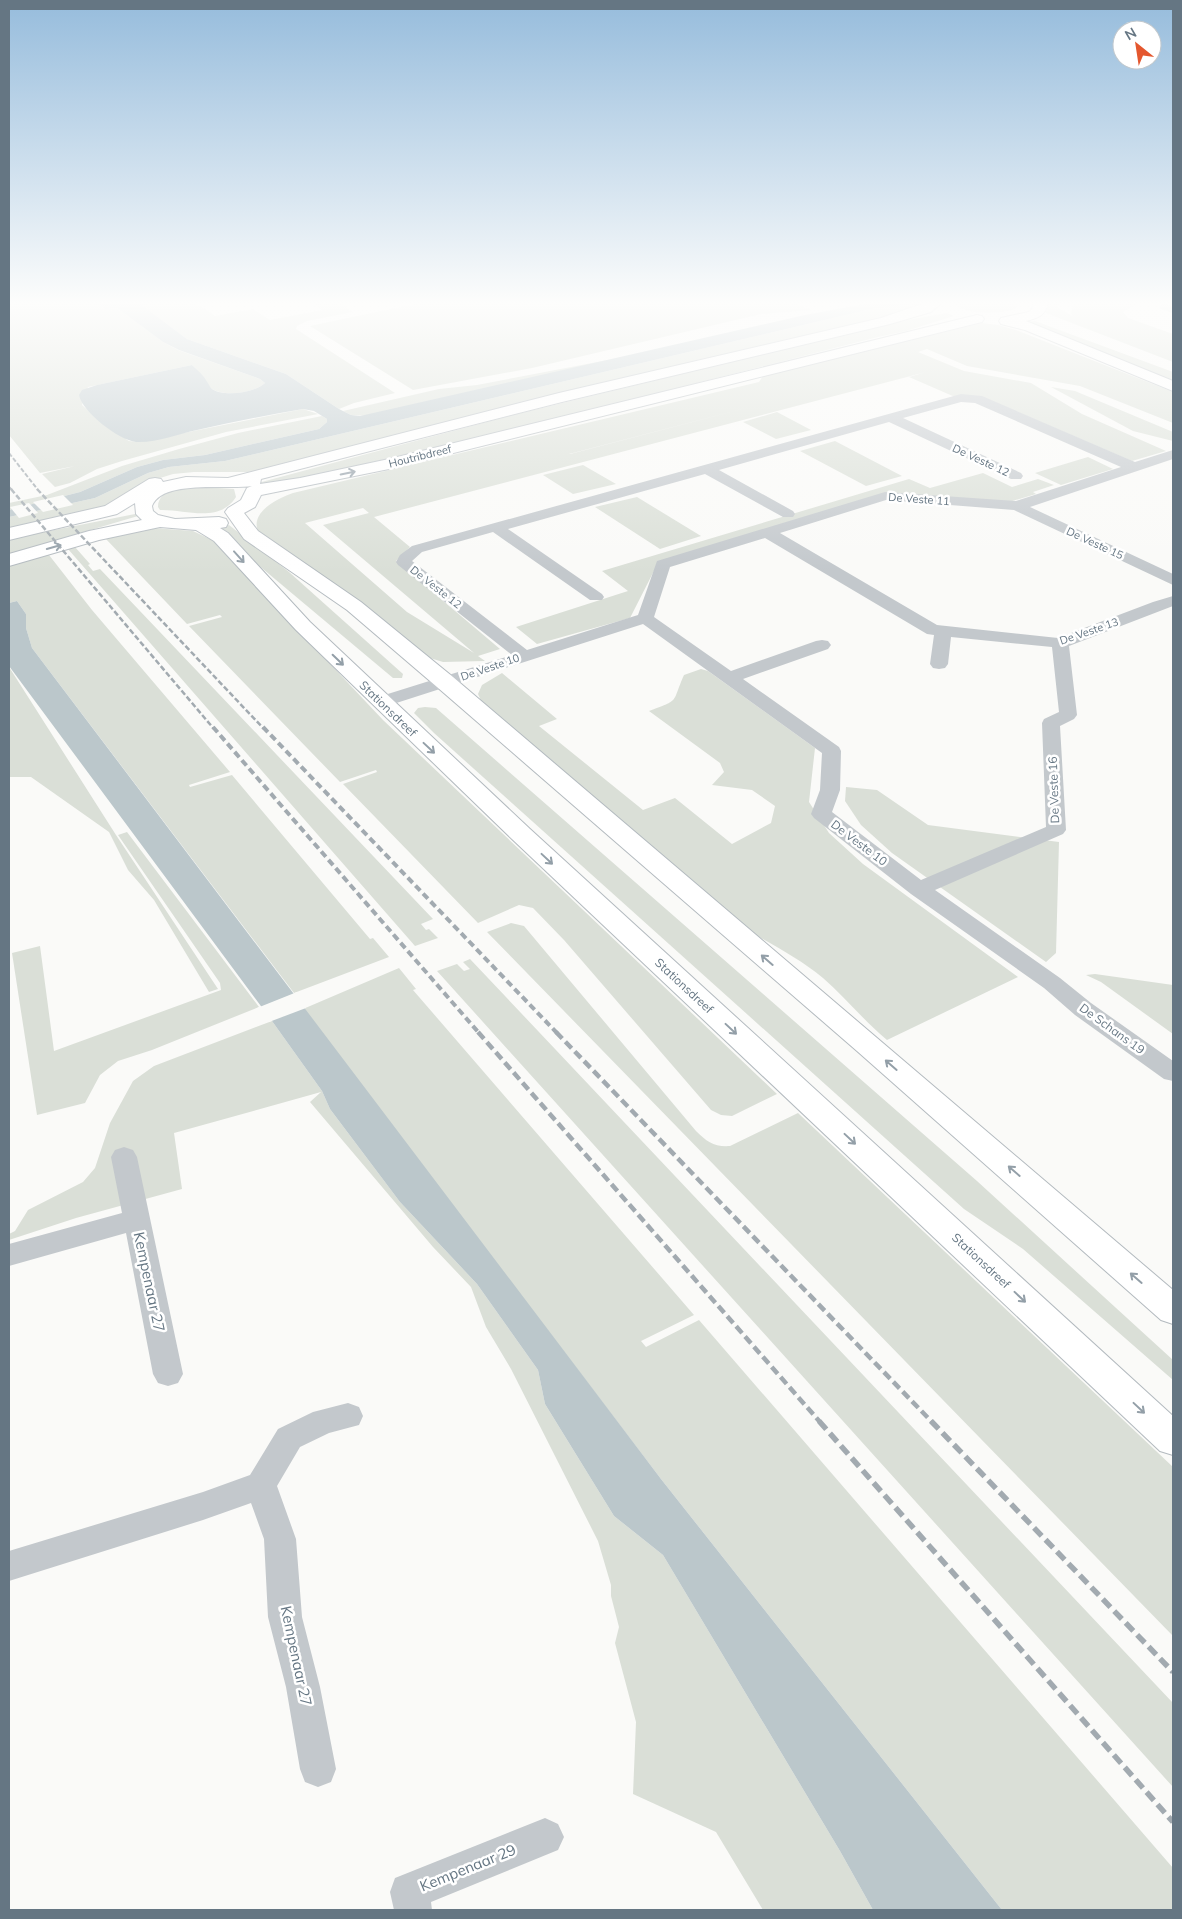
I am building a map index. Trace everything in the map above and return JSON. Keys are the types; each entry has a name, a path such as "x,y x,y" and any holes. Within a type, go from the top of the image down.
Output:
{"main road":[{"name":"Houtribdreef","path":"248,489 288,468 387,441 582,393"},
{"name":"Houtribdreef","path":"248,489 272,495 300,483 399,462 676,393"},
{"path":"9,534 111,510 144,488 176,477 204,475 248,489"},
{"path":"150,516 146,500 172,485 196,481 226,484 248,489"},
{"path":"70,521 150,516 208,519 249,513 248,489"},
{"path":"9,560 96,535 150,516 173,525 202,526 236,515"},
{"path":"236,515 251,535 354,606 445,682 776,968 867,1044 1173,1310"},
{"name":"Stationsdreef","path":"202,526 221,537 303,626 381,702 1173,1439"}],"street":[{"name":"De Veste 12","path":"524,656 404,562 406,558 417,549 961,398 977,399 1134,467"},
{"name":"De Veste 12","path":"891,418 1016,476"},
{"name":"De Veste 11","path":"645,618 663,564 885,496 1017,506 1173,454"},
{"path":"707,469 788,514"},
{"name":"De Veste 15","path":"1017,506 1173,580"},
{"path":"496,528 596,597"},
{"name":"De Veste 13","path":"768,532 932,630 943,632 1060,643 1160,605 1173,602"},
{"name":"De Veste 10","path":"381,702 645,618 832,751 830,790 821,814 919,889 1052,983"},
{"path":"939,664 943,632"},
{"name":"De Veste 16","path":"919,889 1056,830 1051,723 1068,714 1060,643"},
{"path":"729,678 822,645"},
{"name":"De Schans 19","path":"1052,983 1084,1009 1173,1073"},
{"name":"Kempenaar 27","path":"124,1157 168,1374"},
{"name":"Kempenaar 27","path":"9,1255 136,1219"},
{"path":"9,1566 203,1506 261,1485 289,1438 324,1421 348,1416"},
{"name":"Kempenaar 27","path":"261,1485 280,1539 285,1616 302,1687 318,1769"},
{"name":"Kempenaar 29","path":"413,1910 409,1892 544,1837"}],"shaded area":[{"path":"9,393 86,393 82,405 104,425 129,441 138,442 303,409 318,414 226,432 97,469 70,483 55,487 42,474 75,466 40,473 9,435"},
{"path":"80,393 314,393 339,409 351,415 360,416 463,393 516,393 225,461 169,467 148,473 95,498 9,517 9,510 80,492 137,467 163,460 205,455 319,429 327,422 327,419 314,411 303,409 223,424 167,438 136,442 120,436 102,424 87,409 79,395"},
{"path":"314,393 395,393 354,403 339,409"},
{"path":"423,393 469,393 369,416 351,415 343,411"},
{"path":"516,393 569,393 267,469 248,472 173,474 141,484 108,505 9,529 9,517 95,498 148,473 169,467 225,461"},
{"path":"605,393 659,393 460,443 258,487 254,484 513,415"},
{"path":"715,393 805,393 569,454 805,393 848,393 374,517 410,547 396,561 500,649 478,656 485,661 443,662 430,658 415,649 338,586 259,533 258,519 266,507 293,493","holes":["363,508 369,513 323,525 474,653 407,612 305,523"]},
{"path":"945,393 1047,393 1082,414 1166,451 1132,461 985,398 955,397"},
{"path":"1061,393 1079,393 1173,432 1173,441 1133,431"},
{"path":"1096,393 1173,393 1173,423"},
{"path":"777,412 811,430 776,439 743,422"},
{"path":"322,416 327,419 327,422 319,429 205,455 163,460 137,467 80,492 9,510 9,503 47,495 122,466 238,433"},
{"path":"835,441 902,476 866,486 800,451"},
{"path":"1088,457 1113,469 1061,485 1035,473"},
{"path":"583,465 616,484 573,494 543,475"},
{"path":"983,473 1012,487 1038,479 1054,485 1033,492 1036,494 1009,502 883,494 657,565 630,618 537,644 516,627 628,591 602,571 909,479 930,488"},
{"path":"206,487 234,489 236,497 229,505 211,513 160,510 158,507 159,500 169,491"},
{"path":"637,497 701,536 660,549 595,507"},
{"path":"135,514 138,516 9,554 9,539"},
{"path":"229,525 289,572 403,674 402,678 393,678 245,554 221,527"},
{"path":"154,528 193,531 214,541 383,720 777,1094 732,1116 721,1115 711,1110 564,940 533,908 519,905 478,923 343,784 377,772 376,770 340,782 189,626 222,617 220,615 187,624 105,538"},
{"path":"75,547 90,564 88,565 93,571 100,569 433,919 421,924 438,938 415,946 68,549"},
{"path":"49,555 92,610 230,772 189,785 190,787 232,775 370,939 373,938 389,957 294,993 32,648 26,628 26,614 17,601 9,603 9,565"},
{"path":"17,601 26,614 26,628 32,648 661,1479 1002,1910 873,1910 840,1851 663,1555 614,1516 545,1404 538,1370 477,1284 400,1202 330,1109 322,1091 272,1021 9,666 9,603"},
{"path":"9,667 116,835 218,989 209,992 154,900 128,870 109,832 31,777 9,777"},
{"path":"701,669 708,671 815,748 809,802 829,833 863,864 1018,977 887,1040 823,978 790,955 731,920 483,705 478,694 482,685 502,673 557,719 539,726 643,810 675,798 732,844 771,823 775,806 752,790 712,785 724,772 720,763 649,711 671,702 676,696 684,675"},
{"path":"418,708 436,708 977,1181 1173,1360 1173,1380 1023,1249 964,1209 434,733 414,713"},
{"path":"846,787 877,790 928,825 1059,842 1056,953 1046,962 892,853 861,825 845,801"},
{"path":"127,832 259,1007 152,1050 118,1061 100,1075 85,1103 37,1115 12,953 40,946 54,1051 221,990 220,983 118,835"},
{"path":"511,923 524,926 696,1131 704,1138 715,1145 730,1146 798,1113 1173,1467 1173,1636 487,932"},
{"path":"470,959 1173,1703 1173,1787 437,971 457,964 464,971 470,969 463,962"},
{"path":"399,968 416,989 413,990 694,1315 641,1341 646,1347 699,1320 1173,1868 1173,1910 1002,1910 661,1479 303,1009"},
{"path":"1095,974 1173,985 1173,1034 1101,982 1086,975"},
{"path":"272,1021 322,1091 330,1109 400,1202 477,1284 538,1370 545,1404 614,1516 663,1555 840,1851 873,1910 763,1910 716,1832 633,1794 636,1722 615,1643 619,1627 611,1596 611,1585 598,1541 511,1369 486,1327 471,1287 433,1247 310,1102 321,1092 174,1133 182,1189 76,1218 9,1240 9,1234 15,1231 28,1210 83,1182 95,1168 110,1123 133,1081 154,1066"}],"pier":[{"path":"63,495 73,505 43,512 33,502"},
{"path":"29,503 38,513 19,518 10,507"},
{"path":"297,992 306,1008 269,1022 257,1008"}],"railway":[{"path":"9,453 38,490"},
{"path":"11,489 214,729"},
{"path":"37,489 264,729"},
{"path":"213,727 479,1033"},
{"path":"263,727 557,1033"},
{"path":"478,1032 820,1422"},
{"path":"556,1032 932,1422"},
{"path":"819,1421 1173,1822"},
{"path":"931,1421 1173,1672"}]}
